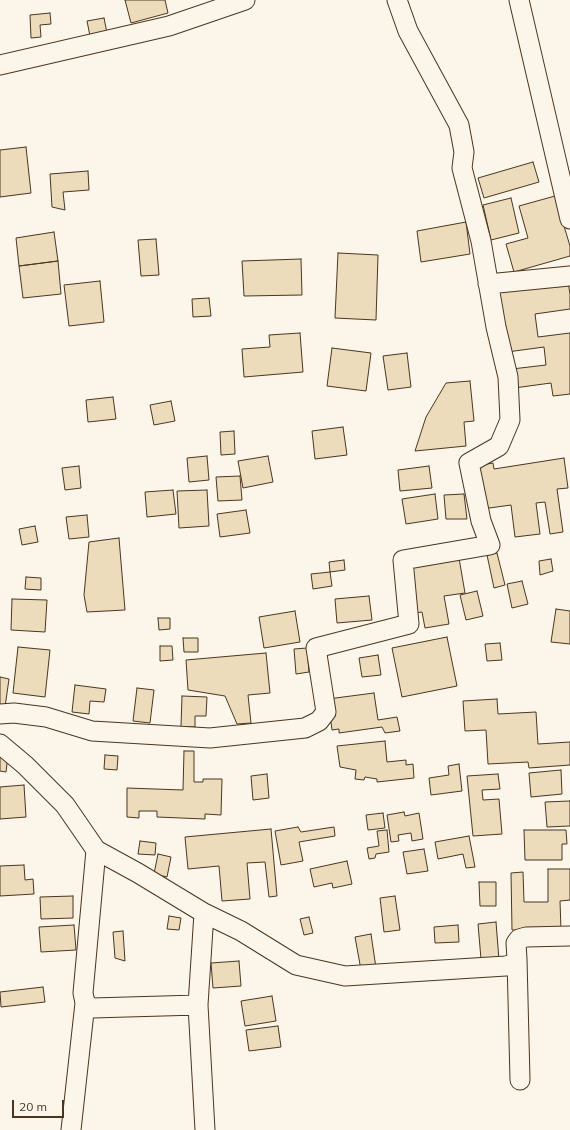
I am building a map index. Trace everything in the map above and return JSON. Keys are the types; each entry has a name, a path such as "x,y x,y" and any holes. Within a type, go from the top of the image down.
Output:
{"street":[{"path":"0,65 169,26 245,0"},
{"path":"0,714 14,713 46,717 92,731 210,738 305,728 320,721 326,712 316,648 409,624 403,560 490,545 481,521 469,463 499,446 510,420 508,377 496,327 482,241 462,168 464,152 459,125 408,30 397,0"},
{"path":"519,0 570,220"},
{"path":"488,284 570,276"},
{"path":"0,744 25,765 65,805 96,850 138,873 204,913 241,931 296,965 345,976 506,966 513,964 517,959"},
{"path":"70,1130 85,1003 83,993 96,850"},
{"path":"204,913 198,1005 205,1130"},
{"path":"520,1080 516,943 520,939 526,937 570,936"},
{"path":"85,1003 92,1008 198,1005"}],"building":[{"path":"125,0 165,0 168,13 131,23"},
{"path":"50,13 51,24 40,25 41,37 31,38 30,15"},
{"path":"104,18 107,33 90,36 87,21"},
{"path":"26,147 31,193 0,197 0,150"},
{"path":"533,162 539,182 484,198 478,178"},
{"path":"88,171 89,190 63,192 65,210 52,207 50,174"},
{"path":"555,196 570,246 570,256 514,272 506,244 528,238 519,206"},
{"path":"511,198 519,233 491,240 483,205"},
{"path":"466,222 470,254 421,262 417,231"},
{"path":"54,232 58,261 19,266 16,238"},
{"path":"156,239 159,275 141,276 138,240"},
{"path":"338,253 378,255 376,320 335,318"},
{"path":"301,259 302,295 244,296 242,261"},
{"path":"58,261 61,294 23,298 19,266"},
{"path":"100,281 104,322 69,326 64,285"},
{"path":"568,282 570,309 535,314 538,337 570,333 570,394 553,396 551,383 514,388 512,369 546,365 544,347 507,352 498,291"},
{"path":"209,298 211,316 193,317 192,299"},
{"path":"300,333 303,372 244,377 242,349 270,347 269,335"},
{"path":"332,348 371,353 366,391 327,386"},
{"path":"407,353 411,387 388,390 383,356"},
{"path":"470,381 474,421 464,422 466,446 415,451 426,417 446,383"},
{"path":"113,397 116,419 88,422 86,400"},
{"path":"171,401 175,421 154,425 150,405"},
{"path":"343,427 347,455 315,459 312,431"},
{"path":"234,431 235,454 221,455 220,432"},
{"path":"207,456 209,480 189,482 187,458"},
{"path":"268,456 273,482 243,488 238,461"},
{"path":"564,458 568,488 557,489 563,532 550,534 545,502 536,503 540,534 515,537 511,505 482,509 475,466 493,463 494,469"},
{"path":"79,466 81,488 65,490 62,468"},
{"path":"429,466 432,488 400,491 398,470"},
{"path":"240,476 242,500 218,501 216,477"},
{"path":"173,490 176,514 147,517 145,492"},
{"path":"207,490 209,526 179,528 177,491"},
{"path":"435,494 438,519 406,524 402,499"},
{"path":"464,494 467,519 446,519 444,495"},
{"path":"246,510 250,533 220,537 217,514"},
{"path":"87,515 89,537 69,539 66,517"},
{"path":"35,526 38,542 22,545 19,529"},
{"path":"119,538 125,610 87,612 84,595 89,542"},
{"path":"497,553 505,585 494,588 487,555"},
{"path":"459,558 465,593 444,596 449,624 425,628 422,612 414,613 407,566"},
{"path":"551,559 553,571 540,575 539,561"},
{"path":"344,560 345,570 330,572 329,562"},
{"path":"330,572 332,586 313,589 311,574"},
{"path":"26,577 41,578 41,590 25,589"},
{"path":"522,581 528,604 512,608 507,584"},
{"path":"477,591 483,616 466,620 460,595"},
{"path":"369,596 372,620 337,623 335,599"},
{"path":"12,599 47,600 45,632 11,630"},
{"path":"556,609 570,611 570,644 551,642"},
{"path":"295,611 300,642 264,648 259,617"},
{"path":"158,618 170,618 170,629 159,630"},
{"path":"447,637 457,686 402,697 392,648"},
{"path":"183,638 198,638 198,652 184,652"},
{"path":"500,643 502,660 487,661 485,644"},
{"path":"160,646 172,646 173,660 160,661"},
{"path":"18,647 50,650 45,697 13,693"},
{"path":"307,648 309,672 296,674 294,649"},
{"path":"266,653 270,693 248,695 251,723 237,724 225,696 188,690 186,660"},
{"path":"378,655 381,675 362,677 359,658"},
{"path":"0,677 9,679 5,707 0,706"},
{"path":"75,685 106,689 104,702 90,701 89,714 72,712"},
{"path":"137,688 154,690 150,723 133,721"},
{"path":"374,693 378,720 397,717 400,731 385,733 382,727 339,733 339,729 332,730 328,699"},
{"path":"182,696 207,697 206,716 195,716 195,727 181,727"},
{"path":"497,699 498,714 536,712 538,744 570,742 570,765 529,768 528,762 488,764 486,730 465,731 463,701"},
{"path":"385,741 387,762 406,760 406,765 413,764 414,778 377,782 377,779 365,777 364,780 355,779 356,770 340,767 337,746"},
{"path":"184,751 194,751 194,782 203,782 203,779 222,779 221,815 205,814 205,819 157,817 157,811 139,811 139,818 127,817 127,788 183,790"},
{"path":"0,754 8,755 6,772 0,771"},
{"path":"105,755 118,756 117,770 104,769"},
{"path":"459,764 462,791 431,795 429,778 449,775 448,766"},
{"path":"561,770 562,794 531,797 529,773"},
{"path":"267,774 269,798 253,800 251,776"},
{"path":"498,774 500,789 482,790 483,800 499,799 502,834 473,836 467,776"},
{"path":"24,785 26,817 0,819 0,787"},
{"path":"570,801 570,826 547,827 545,802"},
{"path":"404,812 405,816 419,813 423,839 412,841 411,833 398,835 399,841 391,842 387,815"},
{"path":"383,813 385,828 368,830 366,815"},
{"path":"298,827 301,832 334,827 335,836 299,842 303,861 281,865 275,831"},
{"path":"271,829 277,896 269,897 265,862 247,863 250,899 222,901 219,866 188,869 185,837"},
{"path":"387,830 389,852 376,854 375,858 369,859 367,848 379,846 377,831"},
{"path":"524,830 566,830 567,844 562,844 562,860 525,860"},
{"path":"469,836 475,867 466,868 463,854 438,859 435,842"},
{"path":"140,841 156,843 155,855 138,854"},
{"path":"424,849 428,871 407,874 403,852"},
{"path":"158,854 171,857 167,877 154,874"},
{"path":"347,861 352,884 333,888 332,883 314,887 310,869"},
{"path":"24,865 25,880 33,879 34,894 0,896 0,866"},
{"path":"548,869 570,869 570,900 560,901 561,930 512,930 511,873 523,872 524,902 548,902"},
{"path":"479,882 496,882 496,906 480,906"},
{"path":"73,896 73,918 41,919 40,897"},
{"path":"395,896 400,930 384,932 380,898"},
{"path":"169,916 181,918 179,930 167,929"},
{"path":"309,917 313,933 304,935 300,919"},
{"path":"496,922 499,960 481,959 478,924"},
{"path":"74,925 76,950 41,952 39,927"},
{"path":"458,925 459,942 435,943 434,927"},
{"path":"123,931 125,961 115,958 113,932"},
{"path":"371,934 376,968 361,970 355,937"},
{"path":"239,961 241,986 213,988 211,963"},
{"path":"43,987 45,1002 1,1007 0,992"},
{"path":"272,996 276,1021 245,1026 241,1001"},
{"path":"278,1026 281,1047 249,1051 246,1030"}]}
